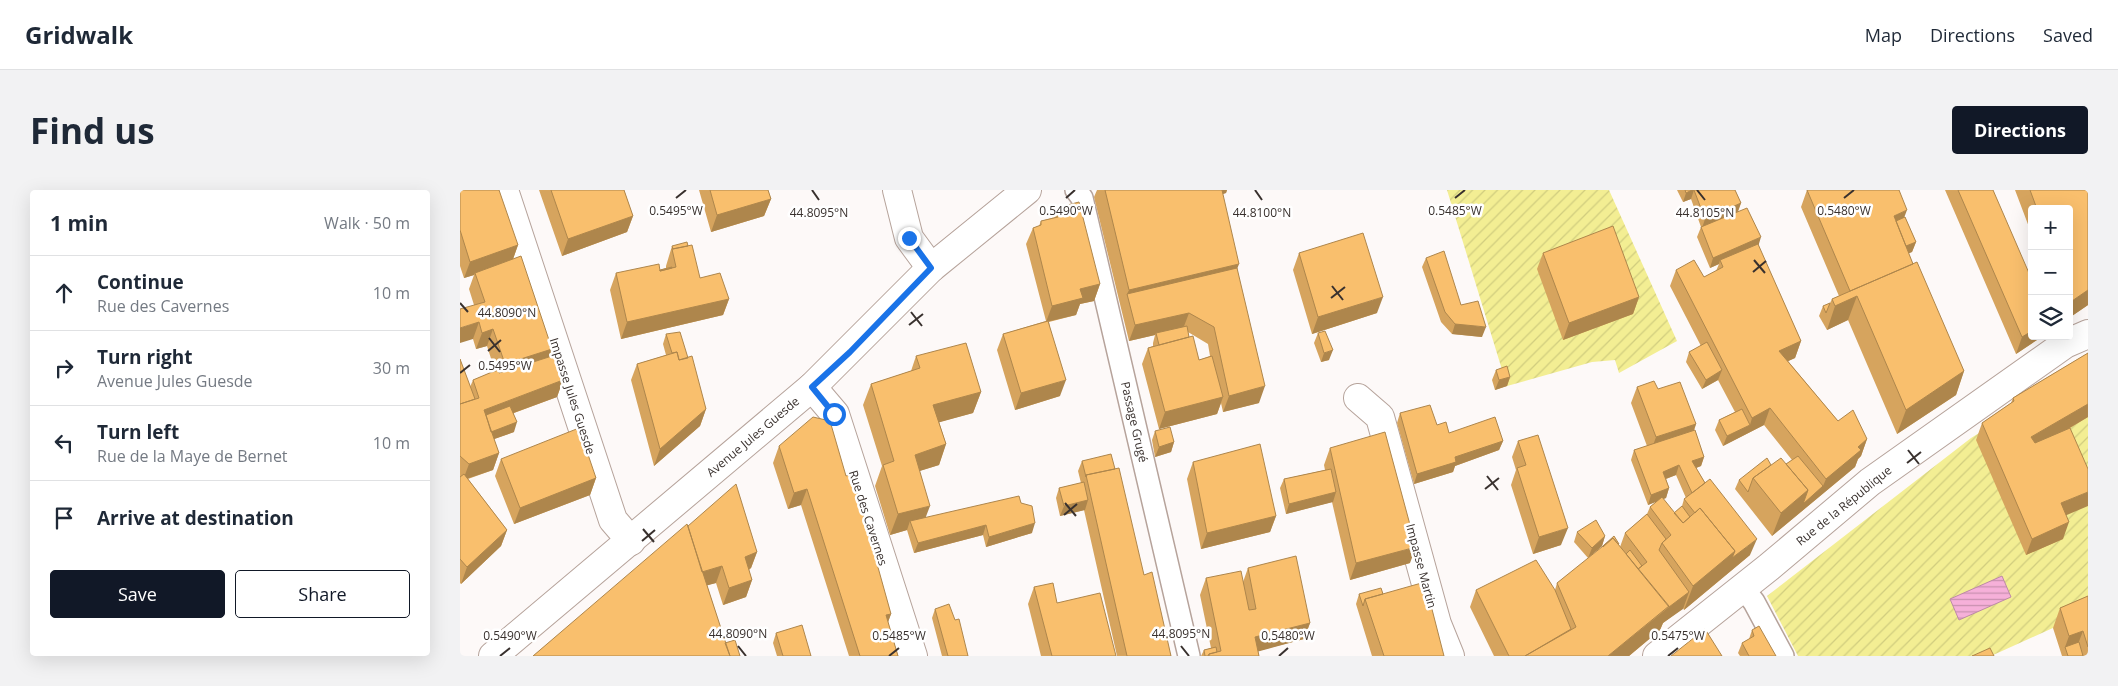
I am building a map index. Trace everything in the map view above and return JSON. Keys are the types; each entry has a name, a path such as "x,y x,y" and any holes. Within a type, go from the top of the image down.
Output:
{"street":[{"name":"Impasse Jules Guesde","path":"504,190 613,520 631,541"},
{"path":"897,190 909,238 931,268"},
{"name":"Avenue Jules Guesde","path":"492,656 812,387 850,352 931,268 1027,190"},
{"name":"Rue de la République","path":"1657,656 1743,588 1870,482 2066,344 2088,334"},
{"name":"Rue des Cavernes","path":"812,387 834,414 913,656"},
{"name":"Impasse Martin","path":"1358,398 1380,417 1437,624 1450,656"}],"lane":[{"name":"Passage Grugé","path":"1076,190 1082,198 1189,656"},
{"path":"1743,588 1754,602 1783,656"}],"shaded area":[{"path":"1447,190 1609,190 1677,341 1619,373 1615,360 1592,362 1507,386"},
{"path":"2088,366 2088,612 1991,656 1798,656 1767,596 1971,438"},
{"path":"2002,576 2011,597 1959,620 1950,599"}],"building":[{"path":"460,190 499,190 518,245 470,262 460,230"},
{"path":"551,190 624,190 633,216 568,239"},
{"path":"710,190 768,190 771,199 717,215"},
{"path":"1105,190 1222,190 1239,264 1129,290"},
{"path":"1694,190 1735,190 1741,203 1705,219"},
{"path":"1807,190 1899,190 1907,210 1894,216 1913,264 1850,291"},
{"path":"1958,190 1993,190 2028,271 2028,333 2022,337"},
{"path":"2030,190 2088,190 2088,290 2073,300 2073,205 2036,205"},
{"path":"1079,202 1100,284 1080,289 1083,298 1052,306 1033,228 1041,225 1041,221 1058,217 1056,208"},
{"path":"1747,208 1761,237 1713,258 1701,227"},
{"path":"1905,217 1916,242 1906,246 1896,221"},
{"path":"1613,226 1639,297 1569,323 1543,253"},
{"path":"1363,233 1383,297 1318,317 1299,253"},
{"path":"687,242 688,246 673,249 672,246"},
{"path":"1758,244 1801,341 1779,351 1838,421 1853,410 1867,439 1858,447 1861,450 1826,479 1770,408 1752,418 1676,270 1694,260 1704,277 1723,267 1720,260"},
{"path":"692,245 700,278 720,273 729,299 627,322 616,273 659,264 660,271 676,267 672,249"},
{"path":"1444,251 1461,305 1478,301 1486,327 1455,324 1445,312 1426,258"},
{"path":"521,256 552,349 505,364 493,329 482,333 479,322 460,328 460,309 485,302 475,273"},
{"path":"1917,262 1964,371 1906,410 1857,296 1835,306 1832,299"},
{"path":"1237,268 1265,386 1229,396 1214,327 1189,313 1135,325 1127,294"},
{"path":"1830,303 1826,313 1823,306"},
{"path":"1048,321 1066,380 1021,393 1003,334"},
{"path":"1187,326 1189,337 1159,345 1156,333"},
{"path":"1325,331 1333,350 1324,353 1318,333"},
{"path":"680,332 688,358 679,360 677,352 672,353 666,334"},
{"path":"1193,336 1199,360 1212,356 1223,397 1165,412 1148,348"},
{"path":"1707,342 1722,370 1706,380 1689,352"},
{"path":"966,343 981,392 933,405 946,444 915,455 930,506 898,514 883,465 894,461 871,384 920,368 916,356"},
{"path":"677,352 679,360 692,356 706,409 660,449 637,364"},
{"path":"2088,353 2088,404 2031,437 2035,443 2070,428 2088,469 2088,492 2061,503 2069,522 2032,539 1982,423 2014,401 2013,398"},
{"path":"555,355 563,380 484,410 499,453 469,464 460,456 460,404 479,398 473,380 492,372 499,370 499,373"},
{"path":"460,359 475,399 460,404"},
{"path":"1507,366 1510,377 1499,380 1496,370"},
{"path":"1654,381 1658,389 1680,382 1696,424 1656,437 1637,387"},
{"path":"1430,405 1437,425 1446,422 1449,433 1495,417 1503,441 1455,457 1456,462 1417,474 1400,413"},
{"path":"510,406 517,422 491,432 486,415"},
{"path":"1742,409 1750,425 1727,436 1719,420"},
{"path":"813,417 830,421 846,476 852,474 891,614 886,615 898,656 860,656 807,489 794,493 779,446"},
{"path":"1170,427 1174,442 1159,447 1155,431"},
{"path":"579,428 596,478 520,508 501,459"},
{"path":"1695,430 1704,457 1692,461 1705,483 1692,493 1679,465 1663,472 1669,488 1651,495 1634,450"},
{"path":"1385,432 1416,547 1356,563 1330,448"},
{"path":"1538,435 1568,528 1539,537 1517,468 1526,465 1518,441"},
{"path":"1260,444 1276,516 1207,533 1193,462"},
{"path":"1111,454 1115,469 1086,475 1086,477 1082,461"},
{"path":"1798,456 1823,486 1803,504 1808,490 1786,464"},
{"path":"1767,458 1771,465 1753,478 1748,492 1739,480"},
{"path":"1781,458 1808,490 1781,513 1753,478"},
{"path":"1119,468 1144,575 1152,572 1171,656 1127,656 1086,475"},
{"path":"1331,469 1336,492 1289,504 1284,479"},
{"path":"464,474 507,530 467,567 460,559 460,477"},
{"path":"1710,479 1757,539 1732,558 1735,551 1700,508 1695,513 1684,499"},
{"path":"1084,482 1088,500 1064,506 1059,488"},
{"path":"736,484 757,552 745,557 752,580 729,588 722,566 702,572 688,526"},
{"path":"1019,496 1021,503 1032,506 1035,523 989,537 986,525 918,543 910,521"},
{"path":"1662,497 1683,523 1700,508 1735,551 1693,586 1662,543 1671,535 1650,507"},
{"path":"1682,506 1690,517 1683,523 1674,513"},
{"path":"1647,514 1666,539 1659,550 1689,592 1669,607 1638,569 1647,562 1625,533"},
{"path":"1596,520 1605,536 1592,548 1577,532"},
{"path":"687,524 730,656 533,656"},
{"path":"1614,536 1619,544 1613,538 1603,547 1603,546"},
{"path":"1613,538 1669,606 1608,656 1525,656 1576,627 1557,583"},
{"path":"1630,550 1642,566 1638,569 1626,554"},
{"path":"1296,556 1310,623 1255,637 1259,656 1209,656 1209,654 1221,651 1206,578 1241,571 1249,610 1256,609 1248,568"},
{"path":"1536,560 1555,590 1571,629 1525,656 1509,656 1476,590"},
{"path":"1425,582 1444,656 1384,656 1365,599"},
{"path":"1053,583 1057,603 1100,593 1116,656 1052,656 1034,587"},
{"path":"1381,588 1383,594 1365,599 1363,606 1359,594"},
{"path":"2088,596 2088,647 2083,631 2069,636 2060,608"},
{"path":"949,604 955,620 959,619 968,656 948,656 935,609"},
{"path":"802,625 811,656 783,656 776,633"},
{"path":"1759,626 1776,656 1749,656 1742,643 1754,636 1752,630"},
{"path":"1705,629 1722,656 1671,656"},
{"path":"735,640 740,656 730,656 725,643"},
{"path":"2079,642 2083,656 2068,656 2065,647"},
{"path":"1216,647 1217,652 1205,656 1204,650"},
{"path":"1990,648 1994,656 1972,656"}],"route":[{"path":"834,414 812,387 850,352 931,268 909,238"}]}
